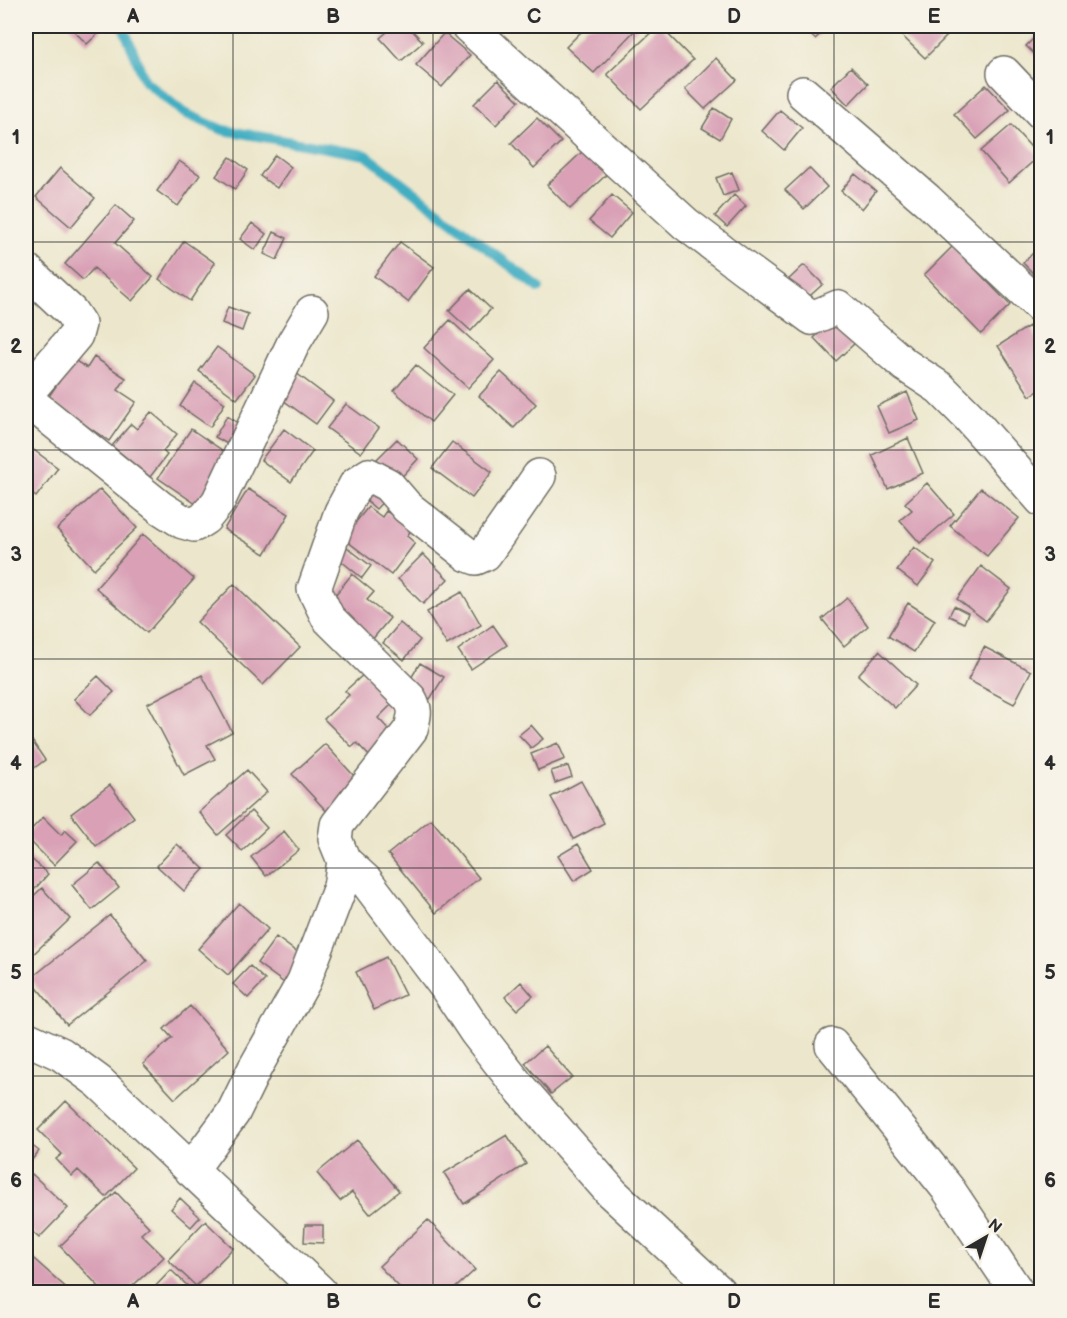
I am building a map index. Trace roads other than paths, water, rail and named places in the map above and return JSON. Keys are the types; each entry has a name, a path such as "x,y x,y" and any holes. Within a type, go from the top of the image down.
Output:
{"street":[{"path":"468,26 686,224 812,318 838,306 906,365 940,388 969,417 1041,500"},
{"path":"1004,73 1041,113"},
{"path":"803,93 927,200 1041,308"},
{"path":"26,270 71,312 79,324 76,335 26,394"},
{"path":"26,399 161,508 183,522 194,525 205,518 218,502 294,342 312,312"},
{"path":"539,476 484,554 476,558 468,555 407,507 388,485 369,475 356,484 341,512 314,589 328,618 410,699 415,708 411,729 337,825 335,839 344,861 366,881 440,979 476,1032 526,1095 612,1193 719,1293"},
{"path":"191,1170 233,1113 255,1068 304,981 340,887 344,861"},
{"path":"26,1038 61,1054 99,1082 320,1293"},
{"path":"832,1045 948,1188 1017,1293"}],"waterway":[{"path":"123,26 145,81 184,113 223,130 366,155 539,288"}]}
